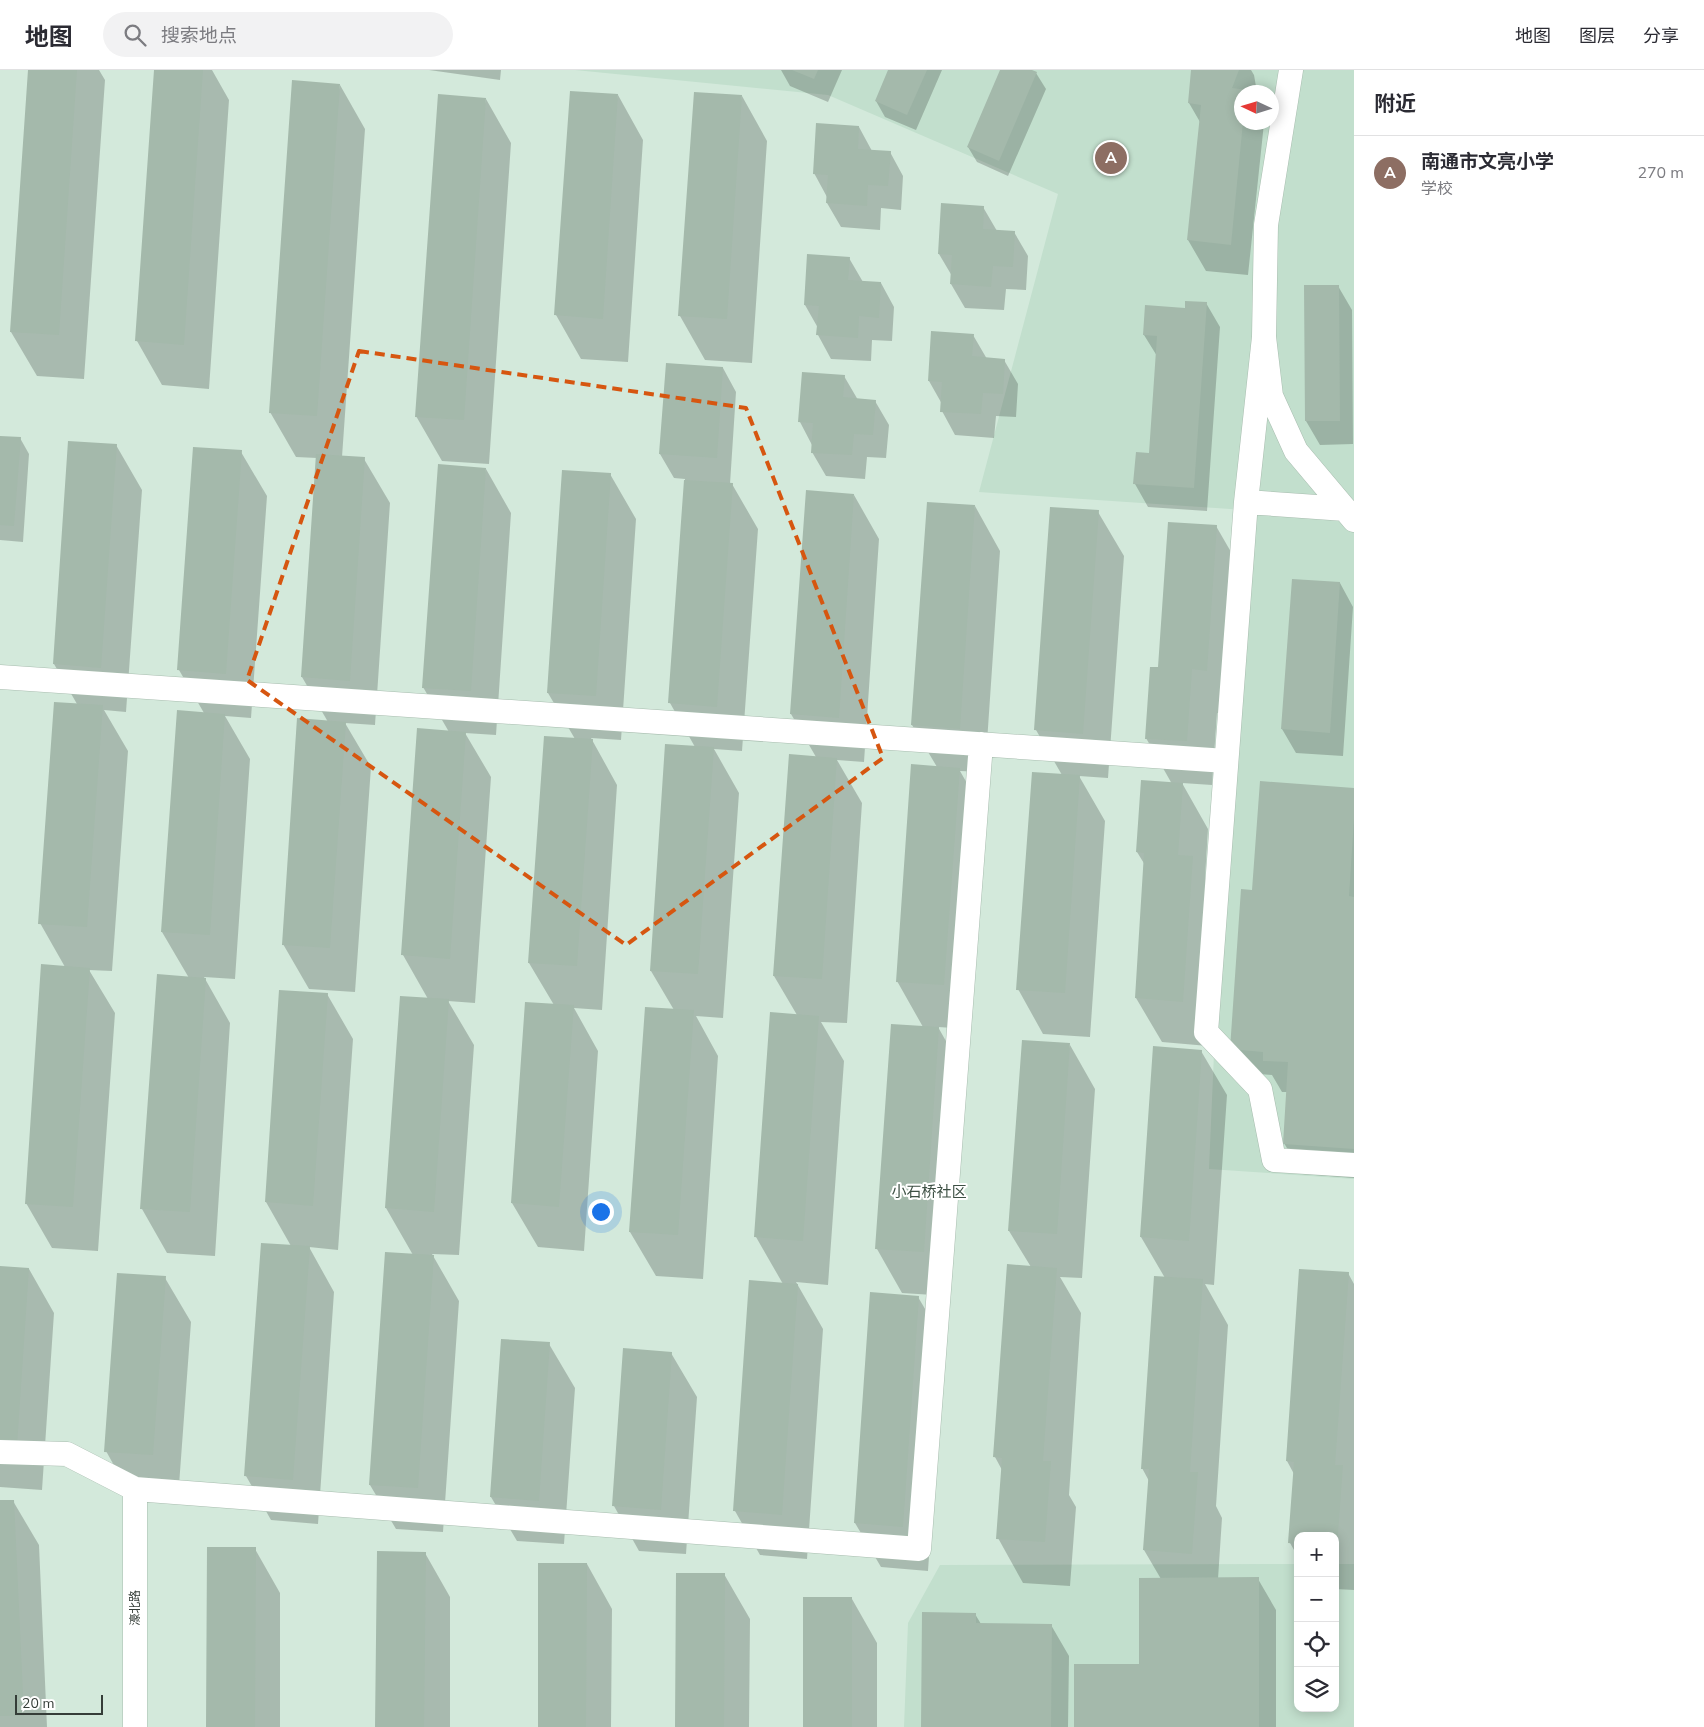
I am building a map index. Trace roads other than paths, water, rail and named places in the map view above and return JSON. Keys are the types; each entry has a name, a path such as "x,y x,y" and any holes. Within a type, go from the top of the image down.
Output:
{"street":[{"path":"1291,70 1266,225 1264,337 1246,502 1206,1032 1260,1089 1274,1160 1354,1165"},
{"path":"1264,337 1271,396 1296,451 1349,515"},
{"path":"1246,502 1349,515"},
{"path":"0,677 1226,761"},
{"path":"0,1452 67,1454 135,1489 919,1549 981,744"},
{"name":"濠北路","path":"135,1489 135,1727"}],"place":[{"name":"南通市文亮小学","path":"1111,158"}],"district":[{"name":"小石桥社区","path":"929,1192"}]}
